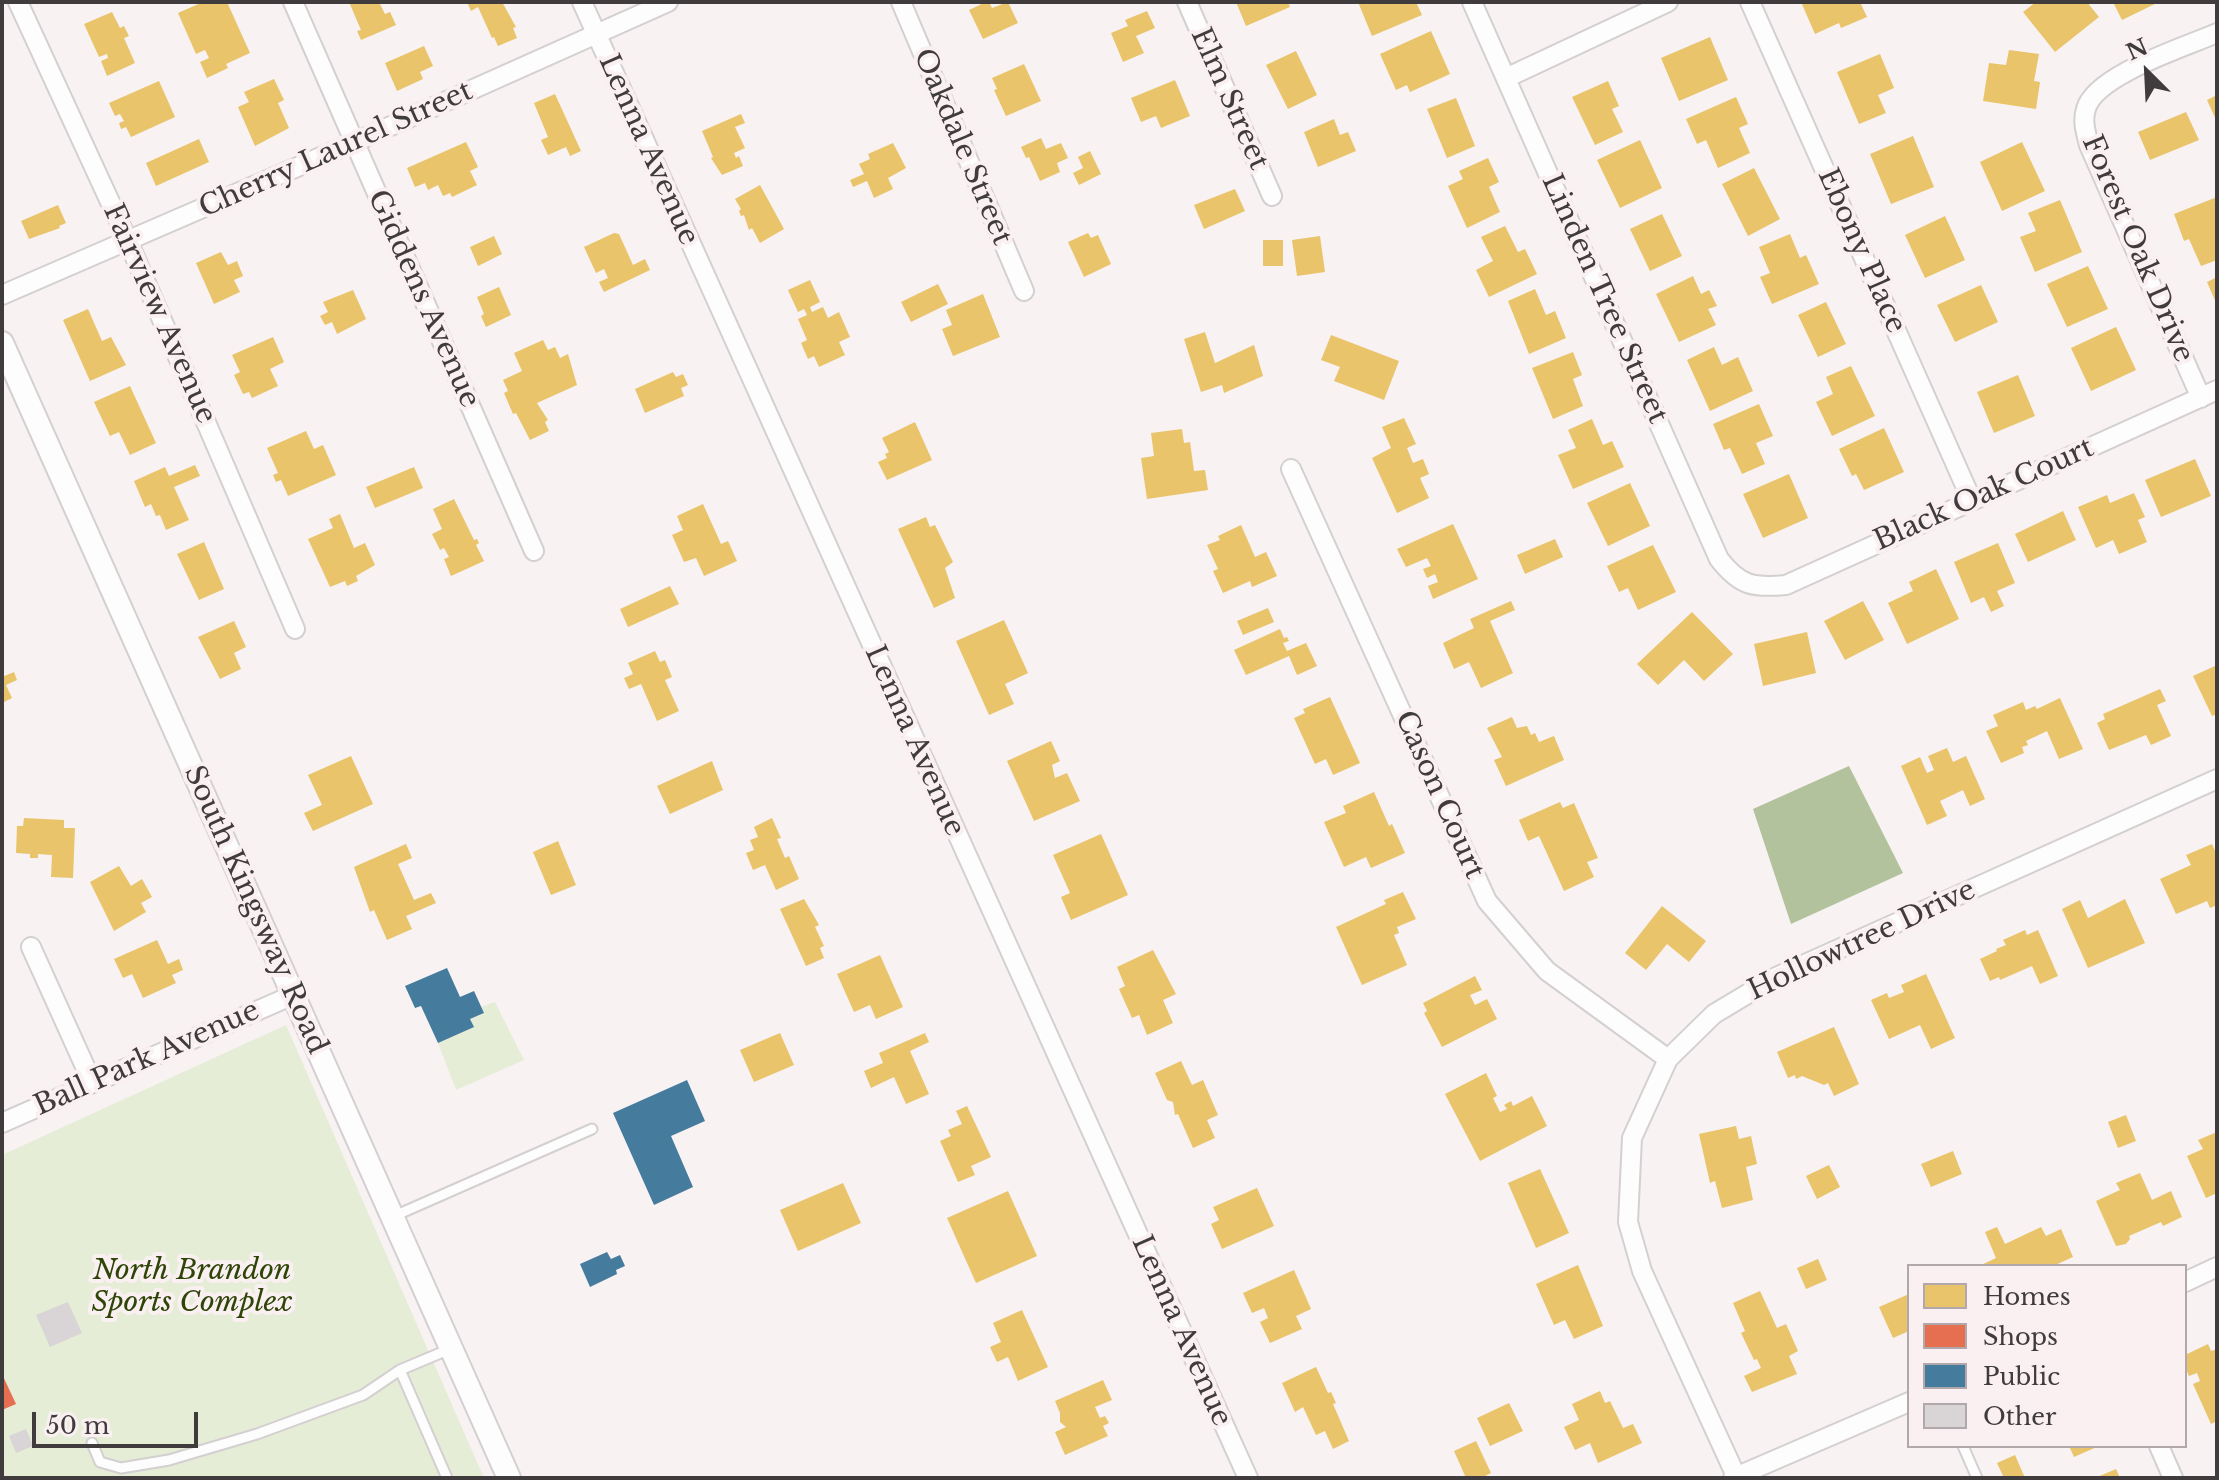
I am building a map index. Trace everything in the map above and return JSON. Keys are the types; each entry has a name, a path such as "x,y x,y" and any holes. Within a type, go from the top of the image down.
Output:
{"street":[{"name":"Fairview Avenue","path":"18,2 128,241 295,629"},
{"name":"Giddens Avenue","path":"293,2 534,551"},
{"name":"Lenna Avenue","path":"582,2 1248,1478"},
{"name":"Cherry Laurel Street","path":"2,295 668,2"},
{"name":"Oakdale Street","path":"901,2 1024,291"},
{"name":"Elm Street","path":"1187,2 1272,196"},
{"name":"Linden Tree Street","path":"1472,2 1719,559 1731,574 1748,585"},
{"path":"1506,78 1668,2"},
{"name":"Ebony Place","path":"1750,2 1972,501"},
{"name":"Forest Oak Drive","path":"2209,394 2095,159 2084,127 2086,108 2094,92 2111,78 2217,33"},
{"name":"South Kingsway Road","path":"2,343 509,1478"},
{"name":"Black Oak Court","path":"1748,585 1786,585 2209,394"},
{"name":"Cason Court","path":"1291,469 1487,901 1547,971 1668,1059"},
{"name":"Hollowtree Drive","path":"1735,1477 1642,1271 1628,1222 1632,1138 1668,1059 1714,1014 1774,978 2217,779"},
{"path":"31,947 92,1082"},
{"name":"Ball Park Avenue","path":"2,1123 293,995"},
{"path":"2187,1281 2217,1267"},
{"path":"1735,1477 1907,1403"},
{"path":"2160,1448 2173,1478"}],"lane":[{"path":"392,1217 592,1129"},
{"path":"92,1443 100,1462 121,1468 169,1460 257,1434 363,1395 400,1370 451,1349"},
{"path":"400,1370 447,1478"},
{"path":"1964,1448 1977,1478"}],"green space":[{"path":"495,1002 524,1060 456,1090 438,1043 473,1027 470,1019 483,1014 481,1007"},
{"name":"North Brandon Sports Complex","path":"286,1025 484,1478 2,1478 2,1155"}],"shaded area":[{"path":"1849,766 1903,873 1791,924 1753,809"}],"building: Homes":[{"path":"203,2 227,2 250,53 226,64 228,68 207,78 200,62 209,58 205,50 196,54 178,13"},
{"path":"349,2 379,2 385,14 390,12 396,25 361,40 357,31 361,30"},
{"path":"467,2 502,2 516,27 513,28 517,38 498,46 478,7 471,11"},
{"path":"986,2 992,8 1008,2 1018,23 983,39 969,10"},
{"path":"1236,2 1288,2 1290,7 1246,26"},
{"path":"1358,2 1416,2 1422,15 1372,36"},
{"path":"1801,2 1860,2 1867,17 1841,28 1839,23 1815,34"},
{"path":"2036,2 2087,2 2099,17 2055,52 2023,12"},
{"path":"2113,2 2159,2 2122,20"},
{"path":"1147,11 1155,28 1136,36 1144,53 1123,62 1111,33 1128,26 1125,20"},
{"path":"112,12 120,28 124,26 129,36 124,38 135,63 107,76 101,61 108,58 107,54 99,57 84,24"},
{"path":"1431,31 1450,74 1410,92 1407,85 1396,90 1380,54"},
{"path":"1710,37 1728,80 1679,101 1661,58"},
{"path":"424,46 433,66 420,72 423,79 397,91 385,63"},
{"path":"2009,50 2039,54 2034,81 2040,82 2036,109 1983,101 1989,63 2006,65"},
{"path":"1296,51 1317,95 1288,109 1266,65"},
{"path":"1880,54 1894,88 1878,95 1886,113 1859,124 1837,72"},
{"path":"1024,64 1041,101 1006,116 992,78"},
{"path":"274,79 284,100 278,103 289,128 255,146 238,107 249,102 244,92"},
{"path":"1175,80 1190,116 1161,128 1156,116 1141,122 1131,98"},
{"path":"159,81 175,117 131,137 126,127 121,129 119,123 124,121 120,114 115,116 109,103"},
{"path":"1608,81 1619,106 1612,109 1623,132 1595,145 1572,97"},
{"path":"555,94 581,151 570,156 566,147 548,155 541,140 548,137 534,103"},
{"path":"2217,95 2217,122 2207,100"},
{"path":"1736,97 1748,124 1739,128 1750,153 1718,168 1706,140 1697,144 1686,119"},
{"path":"1456,98 1475,146 1447,158 1427,109"},
{"path":"2186,112 2199,140 2150,160 2138,132"},
{"path":"741,114 745,123 735,127 745,148 734,153 736,158 739,156 743,166 722,175 711,158 702,131"},
{"path":"1334,119 1340,135 1348,132 1356,151 1318,167 1304,132"},
{"path":"1913,136 1934,187 1891,204 1870,154"},
{"path":"1041,138 1046,149 1061,143 1068,158 1057,163 1060,172 1040,181 1021,147"},
{"path":"199,139 209,162 156,186 146,163"},
{"path":"1640,140 1662,188 1620,208 1597,160"},
{"path":"466,142 478,167 470,171 477,185 452,197 450,193 443,196 438,185 428,190 425,183 415,187 407,168"},
{"path":"2022,142 2045,191 2002,211 1980,162"},
{"path":"893,143 906,168 888,178 893,189 874,198 867,181 853,187 850,180 864,174 859,164 870,159 868,154"},
{"path":"1090,151 1101,174 1079,185 1073,173 1083,168 1078,157"},
{"path":"1488,158 1499,182 1489,187 1500,212 1467,228 1448,186 1463,179 1459,171"},
{"path":"1754,168 1780,219 1748,236 1722,184"},
{"path":"760,185 784,229 760,243 752,228 749,230 744,215 741,216 735,199"},
{"path":"1235,189 1245,211 1204,229 1194,205"},
{"path":"2217,197 2217,260 2201,266 2189,239 2184,241 2174,214"},
{"path":"2060,200 2082,252 2035,272 2020,237 2036,231 2028,213"},
{"path":"58,205 66,223 29,239 21,221"},
{"path":"1662,214 1682,256 1650,271 1630,229"},
{"path":"1945,216 1965,260 1925,278 1905,235"},
{"path":"1505,226 1518,252 1525,249 1537,274 1489,297 1476,270 1493,261 1481,237"},
{"path":"614,233 619,234 633,265 645,259 650,270 604,292 599,282 608,278 604,269 596,273 584,247"},
{"path":"1088,233 1091,238 1098,235 1111,264 1084,277 1068,242"},
{"path":"1790,234 1800,258 1806,255 1819,284 1772,304 1760,277 1770,273 1759,247"},
{"path":"494,236 502,254 478,266 470,247"},
{"path":"1320,236 1325,272 1297,276 1292,240"},
{"path":"1263,240 1283,240 1283,266 1263,266"},
{"path":"221,252 228,265 237,261 243,276 234,280 240,292 214,304 196,263"},
{"path":"2088,266 2108,309 2067,327 2047,284"},
{"path":"1693,276 1701,294 1709,290 1717,306 1708,309 1716,325 1679,342 1656,294"},
{"path":"2217,277 2217,305 2207,282"},
{"path":"810,280 820,302 810,307 812,312 823,307 828,318 839,312 850,337 839,342 845,355 819,367 814,356 808,359 801,343 807,340 798,319 807,315 804,309 798,312 788,290"},
{"path":"938,284 948,304 911,322 901,302"},
{"path":"1981,285 1998,322 1955,342 1937,305"},
{"path":"499,287 511,315 486,327 477,297"},
{"path":"1535,289 1546,315 1555,311 1566,338 1529,354 1508,301"},
{"path":"353,290 366,319 337,334 332,322 325,325 320,316 328,312 323,302"},
{"path":"983,294 1000,337 953,356 942,329 952,325 946,310"},
{"path":"1826,302 1846,344 1818,357 1798,315"},
{"path":"88,309 102,341 111,337 126,365 90,381 63,320"},
{"path":"2116,327 2136,370 2091,391 2071,348"},
{"path":"1205,332 1215,363 1254,345 1263,376 1224,393 1222,385 1201,392 1184,339"},
{"path":"1331,335 1399,361 1384,400 1334,381 1340,367 1321,360"},
{"path":"273,337 284,362 270,369 278,386 252,398 249,392 243,394 234,375 240,372 232,355"},
{"path":"543,340 548,350 555,347 560,358 568,354 577,385 537,403 548,420 545,422 549,431 530,440 516,413 513,414 504,393 508,391 503,380 522,371 514,353"},
{"path":"1714,347 1722,365 1738,357 1753,391 1710,411 1687,360"},
{"path":"1573,352 1582,375 1573,379 1583,406 1553,419 1532,368"},
{"path":"1851,366 1875,416 1832,436 1816,402 1833,394 1826,377"},
{"path":"673,372 676,377 683,374 688,385 681,388 684,396 645,413 635,389"},
{"path":"2018,375 2035,416 1994,433 1977,392"},
{"path":"130,386 156,443 130,455 119,432 110,436 94,402"},
{"path":"1759,404 1773,436 1756,443 1765,464 1742,474 1730,448 1724,450 1713,424"},
{"path":"1404,418 1416,444 1407,448 1413,463 1423,459 1429,474 1420,478 1429,498 1397,513 1372,458 1391,448 1382,427"},
{"path":"1592,419 1603,445 1612,441 1624,467 1573,489 1558,455 1576,448 1568,430"},
{"path":"915,422 932,460 887,480 878,462 887,458 885,454 889,452 882,438"},
{"path":"1884,428 1904,472 1864,490 1856,474 1852,476 1839,449"},
{"path":"1182,429 1184,443 1190,442 1194,471 1205,470 1208,490 1147,499 1141,458 1154,456 1151,433"},
{"path":"306,431 314,449 323,445 336,475 288,496 281,480 276,482 273,475 278,473 267,448"},
{"path":"2195,459 2211,496 2161,517 2145,480"},
{"path":"195,465 200,476 174,487 189,520 166,530 151,504 145,507 134,481 165,467 169,476"},
{"path":"414,467 423,488 375,508 366,487"},
{"path":"1789,474 1808,518 1763,538 1743,494"},
{"path":"1630,483 1650,526 1608,546 1587,503"},
{"path":"2134,493 2145,517 2138,520 2147,542 2119,554 2113,540 2096,548 2078,507 2107,495 2110,503"},
{"path":"454,499 474,540 477,539 479,543 476,545 484,561 451,576 444,559 449,557 444,548 440,550 432,534 442,529 433,509"},
{"path":"703,504 721,544 728,541 737,561 704,576 696,558 684,562 672,535 683,530 677,516"},
{"path":"2063,511 2076,540 2028,562 2015,534"},
{"path":"340,514 354,548 365,543 375,565 356,576 358,581 347,586 345,581 330,587 308,539 333,528 329,519"},
{"path":"926,517 930,527 935,525 953,562 945,568 955,598 934,608 898,529"},
{"path":"1453,524 1478,579 1433,599 1428,586 1438,582 1435,574 1427,578 1423,569 1431,566 1427,558 1406,567 1397,549"},
{"path":"1241,525 1255,557 1266,552 1277,576 1252,587 1250,581 1223,593 1213,571 1218,569 1207,545"},
{"path":"1555,539 1563,557 1525,574 1517,555"},
{"path":"204,542 224,589 199,600 177,554"},
{"path":"1998,543 2015,583 1997,591 2004,606 1991,612 1984,597 1971,603 1954,562"},
{"path":"1653,545 1676,592 1638,610 1628,588 1619,592 1607,566"},
{"path":"1936,569 1959,619 1907,644 1888,603 1913,591 1909,582"},
{"path":"670,586 679,604 628,627 620,609"},
{"path":"1511,601 1515,610 1490,621 1513,673 1481,688 1469,662 1454,669 1443,643 1474,628 1470,619"},
{"path":"1863,601 1884,640 1845,660 1824,621"},
{"path":"1268,608 1274,622 1243,635 1237,621"},
{"path":"1692,612 1733,654 1704,681 1684,660 1658,685 1637,664"},
{"path":"1004,620 1028,673 1005,684 1014,704 989,715 956,641"},
{"path":"234,621 246,647 234,653 241,669 220,679 198,637"},
{"path":"1280,629 1289,641 1283,643 1287,651 1306,643 1317,666 1297,675 1289,656 1246,675 1234,650"},
{"path":"1807,632 1816,673 1763,686 1754,644"},
{"path":"655,651 660,662 665,660 672,677 665,680 679,711 657,721 641,684 629,689 624,678 633,674 628,663"},
{"path":"2217,665 2217,714 2212,716 2193,676"},
{"path":"14,672 17,680 6,685 12,698 2,703 2,677"},
{"path":"2160,689 2166,701 2157,705 2171,736 2151,745 2146,735 2109,750 2097,723 2105,719 2103,714"},
{"path":"1330,697 1360,763 1333,775 1326,759 1315,764 1294,718 1305,713 1303,709"},
{"path":"2060,698 2083,749 2059,759 2047,731 2026,741 2028,745 2022,747 2024,753 2001,763 1986,731 1998,726 1993,715 2023,702 2026,710 2035,706 2037,709"},
{"path":"1512,717 1517,728 1527,726 1539,742 1554,736 1564,760 1506,786 1494,760 1502,757 1487,728"},
{"path":"1051,741 1060,761 1052,765 1055,778 1067,773 1080,801 1034,821 1007,761"},
{"path":"1947,748 1953,762 1966,756 1985,799 1970,806 1963,790 1940,801 1947,816 1927,825 1901,766 1920,757 1927,773 1934,770 1928,756"},
{"path":"351,756 373,804 313,831 304,813 322,805 308,775"},
{"path":"712,761 723,790 670,814 657,786"},
{"path":"1374,792 1405,853 1371,868 1366,857 1344,867 1324,822 1346,813 1343,806"},
{"path":"1560,802 1563,808 1574,803 1598,858 1587,862 1594,877 1564,891 1539,836 1528,841 1519,820"},
{"path":"24,818 64,820 64,828 75,828 73,878 51,877 52,855 38,854 38,858 30,858 30,854 16,853 17,826 23,826"},
{"path":"772,818 785,858 789,856 799,879 776,890 765,865 753,870 746,853 754,850 750,840 758,837 754,827"},
{"path":"1101,834 1128,895 1071,920 1061,897 1070,893 1053,855"},
{"path":"558,841 576,885 551,895 533,852"},
{"path":"406,844 412,858 398,864 414,900 431,893 436,903 406,916 412,929 387,940 374,910 370,912 354,867"},
{"path":"2212,844 2217,855 2217,905 2210,908 2207,901 2176,914 2160,879 2191,865 2186,855"},
{"path":"119,866 131,886 142,879 152,897 141,903 146,912 114,931 90,882"},
{"path":"1403,892 1416,919 1397,927 1399,933 1394,935 1407,965 1362,985 1336,927 1386,904 1384,900"},
{"path":"804,899 819,925 815,927 824,946 820,948 824,958 806,966 780,909"},
{"path":"2125,899 2145,943 2088,968 2062,909 2080,900 2088,918"},
{"path":"1662,906 1706,941 1689,962 1667,944 1646,970 1625,953"},
{"path":"2025,930 2027,935 2038,930 2058,976 2040,984 2032,966 2000,980 1999,977 1990,981 1980,959 2006,945 2003,940"},
{"path":"157,940 168,964 179,959 183,970 172,975 176,983 143,998 132,974 123,978 114,959"},
{"path":"1153,950 1176,994 1163,1000 1173,1023 1147,1035 1139,1015 1132,1018 1119,989 1125,986 1117,967"},
{"path":"880,955 903,1007 876,1019 870,1005 854,1012 837,974"},
{"path":"1926,974 1955,1038 1931,1049 1920,1025 1889,1039 1871,1000 1887,993 1889,998 1904,992 1901,985"},
{"path":"1475,976 1482,990 1470,995 1475,1005 1487,999 1497,1019 1442,1047 1424,1013 1427,1011 1423,1003"},
{"path":"1834,1027 1859,1084 1834,1096 1828,1083 1824,1085 1802,1076 1796,1079 1795,1075 1788,1078 1777,1052"},
{"path":"780,1033 794,1065 754,1082 740,1050"},
{"path":"925,1033 929,1042 910,1051 929,1094 906,1104 894,1077 871,1088 864,1071 883,1063 879,1053"},
{"path":"1181,1061 1192,1085 1203,1080 1218,1115 1207,1120 1215,1138 1193,1148 1178,1114 1175,1115 1173,1102 1167,1100 1155,1073"},
{"path":"1486,1073 1497,1096 1493,1098 1500,1112 1507,1109 1504,1105 1511,1101 1513,1106 1532,1096 1547,1126 1480,1161 1445,1094"},
{"path":"967,1106 991,1157 971,1166 975,1175 958,1182 940,1141 951,1136 948,1130 962,1124 956,1111"},
{"path":"2126,1115 2136,1141 2118,1148 2108,1122"},
{"path":"1736,1126 1739,1139 1751,1136 1757,1164 1746,1167 1753,1200 1722,1208 1715,1181 1710,1183 1699,1134"},
{"path":"2217,1132 2217,1193 2206,1198 2187,1156 2203,1149 2198,1140"},
{"path":"1953,1151 1962,1174 1931,1187 1921,1164"},
{"path":"1829,1165 1840,1187 1817,1199 1806,1176"},
{"path":"1540,1169 1569,1233 1536,1248 1508,1183"},
{"path":"2140,1173 2152,1200 2171,1191 2182,1217 2129,1236 2126,1244 2116,1246 2096,1201 2120,1190 2116,1183"},
{"path":"843,1183 861,1223 798,1251 780,1210"},
{"path":"1257,1188 1274,1226 1222,1249 1211,1224 1219,1220 1213,1207"},
{"path":"1008,1191 1037,1256 976,1283 947,1218"},
{"path":"1997,1227 2005,1244 2041,1227 2046,1236 2061,1229 2073,1257 2057,1264 1983,1264 1996,1258 1985,1232"},
{"path":"1818,1259 1827,1280 1806,1289 1797,1268"},
{"path":"1578,1265 1603,1326 1574,1339 1565,1320 1554,1325 1536,1284"},
{"path":"1294,1270 1311,1309 1296,1316 1302,1329 1270,1343 1260,1322 1268,1318 1264,1308 1252,1313 1243,1293"},
{"path":"1760,1291 1777,1328 1786,1324 1798,1351 1789,1356 1797,1374 1752,1392 1744,1376 1761,1368 1741,1333 1745,1331 1733,1303"},
{"path":"1907,1295 1907,1332 1893,1338 1879,1307"},
{"path":"1022,1310 1048,1367 1018,1381 1008,1357 997,1362 990,1347 1001,1342 993,1323"},
{"path":"2208,1344 2211,1351 2217,1349 2217,1421 2211,1424 2193,1384 2200,1381 2197,1373 2189,1376 2187,1372 2187,1354"},
{"path":"1316,1367 1336,1403 1333,1404 1349,1441 1333,1449 1325,1431 1316,1435 1303,1407 1295,1412 1282,1383"},
{"path":"1103,1380 1112,1400 1095,1407 1100,1418 1105,1416 1109,1423 1103,1426 1108,1436 1065,1455 1055,1432 1066,1427 1060,1422 1055,1401"},
{"path":"1600,1391 1605,1403 1610,1401 1623,1428 1633,1424 1642,1443 1598,1463 1590,1443 1575,1450 1564,1427 1579,1420 1572,1404"},
{"path":"1509,1403 1523,1431 1490,1446 1477,1418"},
{"path":"1476,1441 1491,1473 1481,1478 1466,1478 1454,1451"},
{"path":"2070,1448 2094,1448 2074,1457"},
{"path":"2015,1455 2025,1478 2004,1478 1997,1463"},
{"path":"2116,1469 2120,1478 2095,1478"}],"building: Shops":[{"path":"2,1374 16,1404 2,1410"}],"building: Public":[{"path":"447,968 460,997 474,991 484,1013 470,1019 474,1027 438,1043 421,1006 415,1008 405,986"},
{"path":"687,1080 705,1121 671,1136 693,1187 654,1205 613,1113"},
{"path":"607,1252 611,1259 620,1255 625,1266 616,1270 617,1274 590,1287 580,1264"}],"building: Other":[{"path":"68,1302 82,1333 50,1347 36,1315"},
{"path":"26,1429 33,1446 16,1453 9,1436"}]}
